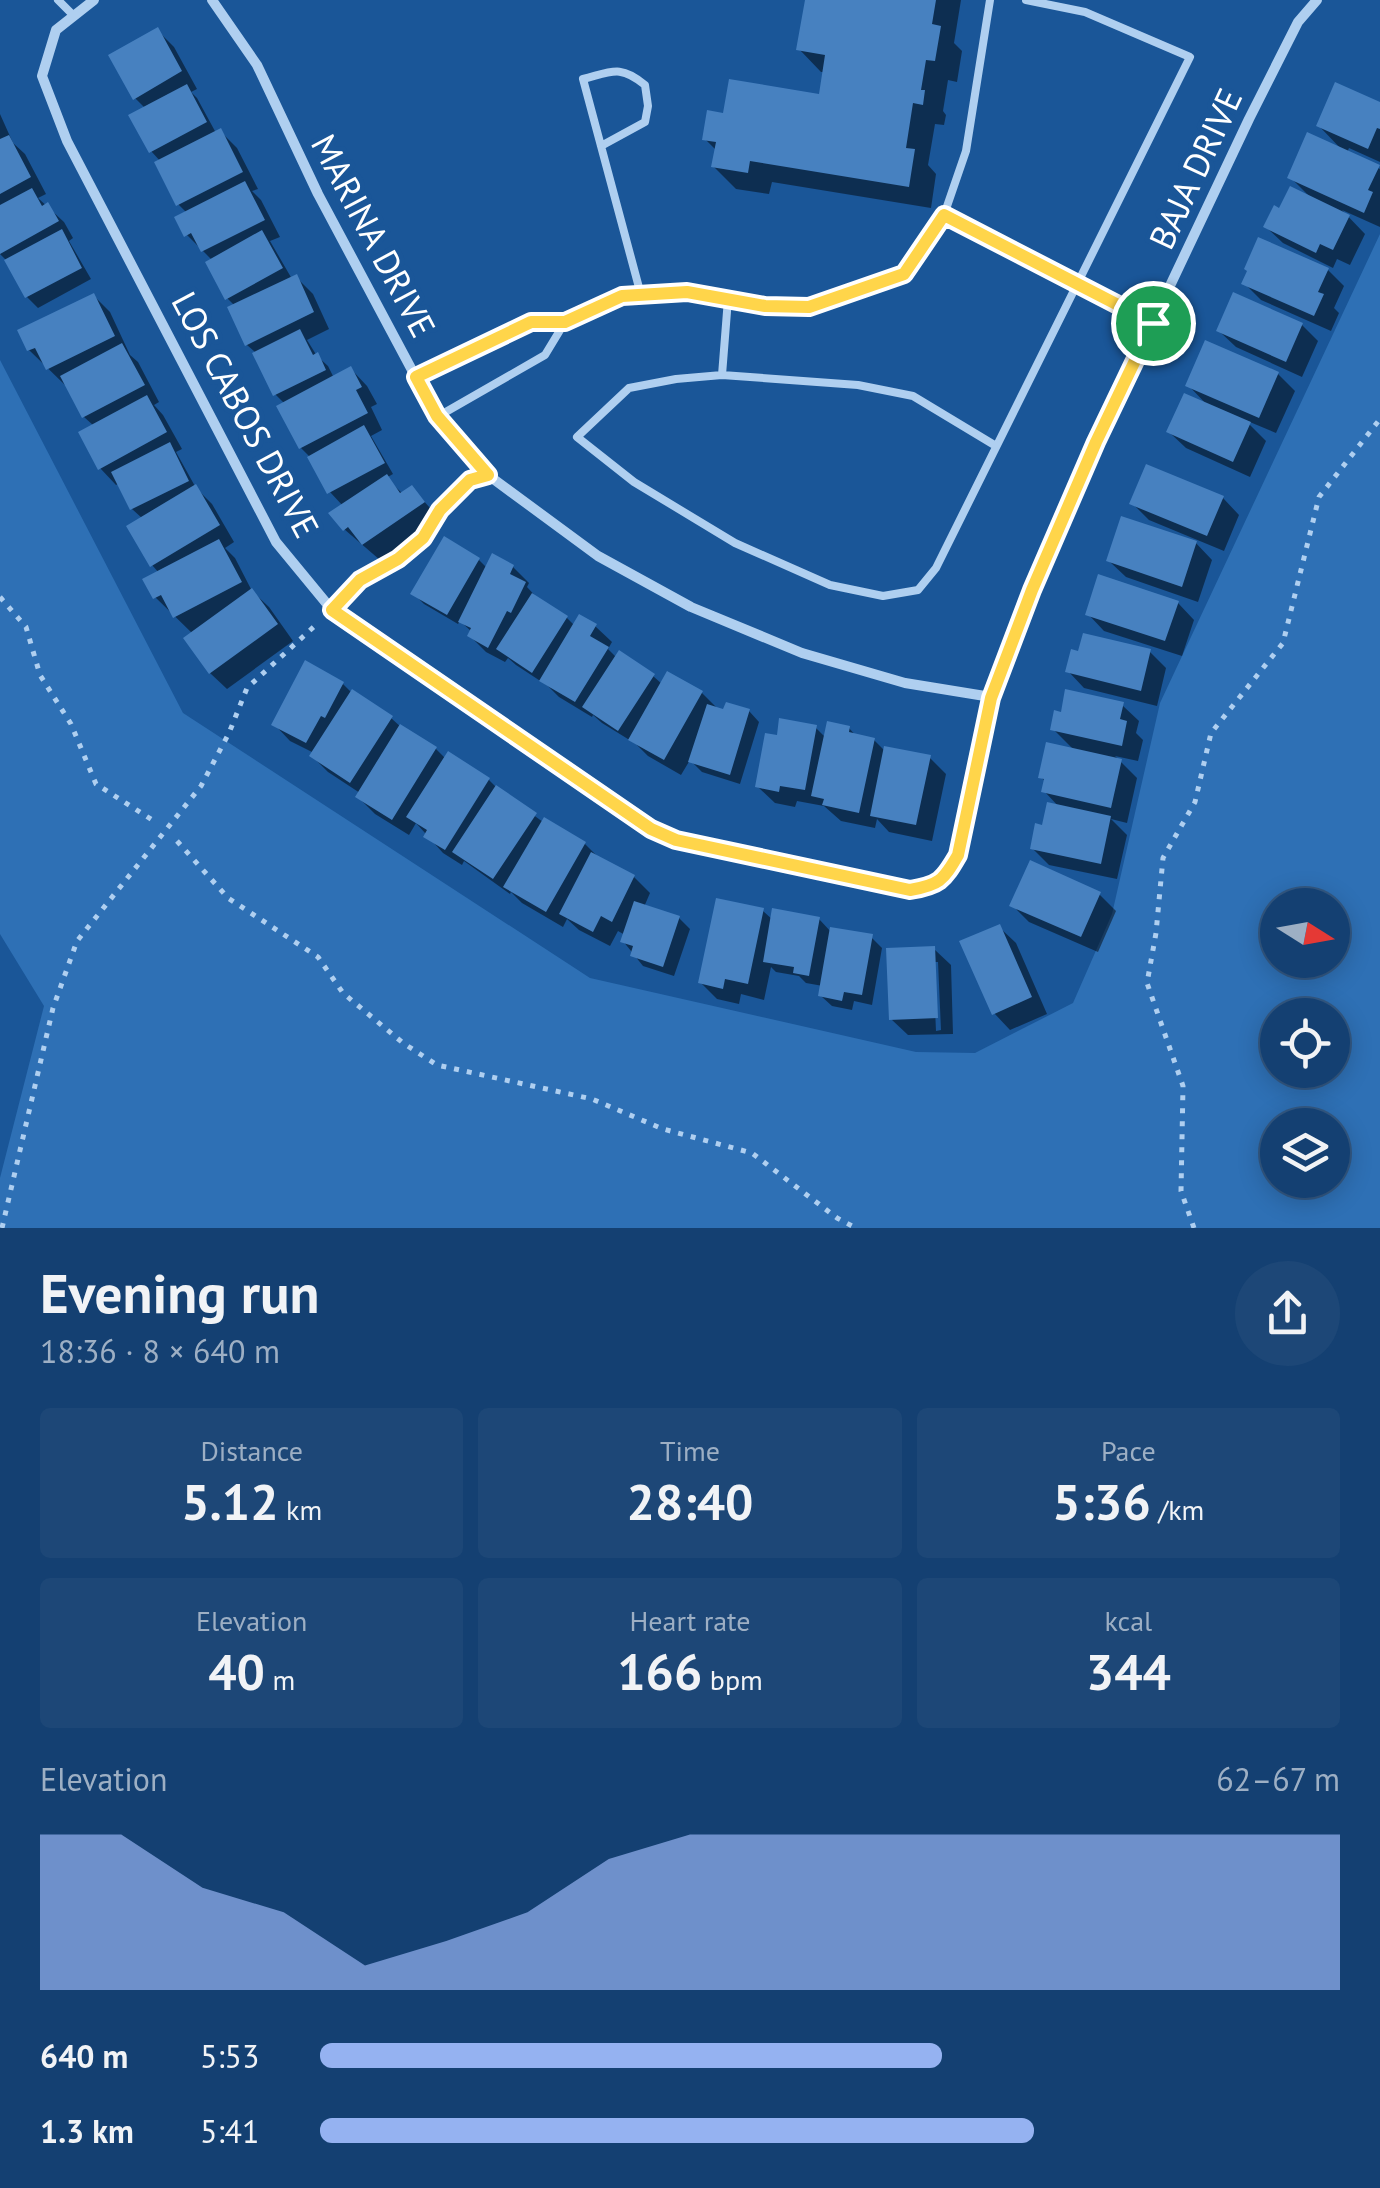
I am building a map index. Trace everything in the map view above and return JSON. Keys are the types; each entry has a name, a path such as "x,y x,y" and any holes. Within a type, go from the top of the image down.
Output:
{"street":[{"name":"LOS CABOS DRIVE","path":"94,0 56,30 42,76 67,141 276,542 332,610 651,829 676,840 910,890 932,886 945,878 958,855 991,698"},
{"name":"MARINA DRIVE","path":"212,0 257,65 318,194 437,416 488,475 598,556 691,607 802,653 905,683 991,698"},
{"name":"BAJA DRIVE","path":"991,698 1032,590 1096,442 1298,22 1317,0"}],"lane":[{"path":"58,0 74,16"},
{"path":"416,377 531,322 565,322 622,296 687,292 765,306 809,307 904,274 944,215 966,151 990,0"},
{"path":"996,446 913,396 858,384 722,376 676,378 629,388 577,437 634,482 735,543 830,586 883,596 918,590 936,568 1190,57 1085,12 1026,0"},
{"path":"600,146 645,122 645,84 632,74 618,70 583,79 600,146 640,294"},
{"path":"944,215 1153,323"},
{"path":"722,376 728,300"},
{"path":"437,416 545,355 565,322"}],"path":[{"path":"1194,1228 1181,1191 1183,1086 1147,983 1163,858 1196,802 1211,733 1283,643 1319,497 1380,418"},
{"path":"2,1228 54,1008 77,940 201,786 247,688 360,580 398,559 423,538 440,510 470,480 488,475"},
{"path":"0,597 26,627 40,675 70,724 96,784 158,823"},
{"path":"177,842 228,898 318,957 343,993 402,1044 437,1064 592,1098 663,1129 752,1153 837,1218 856,1228"}],"shaded area":[{"path":"1380,234 1380,1228 0,1228 0,1178 44,1006 0,934 0,360 183,713 590,978 916,1052 975,1053 1073,1003 1112,914 1160,703"}],"building":[{"path":"805,0 936,0 932,24 941,26 935,61 926,60 923,105 913,103 906,148 915,149 909,187 750,161 748,173 711,167 716,142 702,140 707,110 723,113 729,79 819,94 825,55 796,50"},
{"path":"158,27 182,71 133,100 108,55"},
{"path":"1335,82 1380,102 1380,129 1377,128 1368,149 1316,126"},
{"path":"187,84 207,122 149,153 128,115"},
{"path":"221,128 243,172 176,206 154,162"},
{"path":"1307,132 1380,165 1368,190 1373,192 1364,213 1287,178"},
{"path":"9,135 31,177 0,194 0,139"},
{"path":"245,181 265,220 201,252 191,233 184,237 174,217"},
{"path":"1290,186 1350,215 1333,250 1320,244 1316,253 1263,227"},
{"path":"32,188 42,206 48,202 59,221 0,254 0,205"},
{"path":"62,229 82,268 25,298 4,260"},
{"path":"262,230 283,268 225,300 205,262"},
{"path":"1258,237 1329,268 1318,292 1324,294 1314,316 1241,284"},
{"path":"297,274 314,312 245,346 227,307"},
{"path":"1233,292 1303,323 1286,362 1216,331"},
{"path":"94,293 115,336 46,370 35,348 27,351 17,330"},
{"path":"300,329 326,370 273,396 252,353"},
{"path":"1205,340 1279,372 1259,418 1185,386"},
{"path":"122,343 145,385 82,418 60,376"},
{"path":"351,366 362,387 356,390 368,413 299,449 276,406"},
{"path":"1184,393 1251,422 1233,462 1166,432"},
{"path":"147,395 167,432 98,470 78,432"},
{"path":"364,425 385,463 327,494 307,457"},
{"path":"170,442 189,481 130,510 111,472"},
{"path":"1146,464 1224,496 1207,536 1129,504"},
{"path":"387,474 400,493 412,485 425,502 362,545 348,527 343,531 328,513"},
{"path":"196,484 220,525 150,567 126,526"},
{"path":"1121,516 1197,541 1182,587 1106,561"},
{"path":"444,536 480,558 447,615 410,594"},
{"path":"219,539 242,582 173,618 161,595 153,599 142,579"},
{"path":"492,553 514,565 510,574 526,582 488,648 467,636 471,628 458,622"},
{"path":"1098,574 1179,601 1165,641 1085,615"},
{"path":"252,588 278,624 209,674 183,638"},
{"path":"532,593 568,616 532,673 496,649"},
{"path":"579,614 597,624 590,636 609,647 575,702 539,681"},
{"path":"1083,633 1151,649 1141,691 1065,672 1071,649 1078,651"},
{"path":"619,650 655,674 618,731 582,707"},
{"path":"305,660 344,682 306,743 271,725"},
{"path":"667,671 703,691 664,760 628,740"},
{"path":"352,689 393,716 350,783 309,756"},
{"path":"1065,689 1124,702 1120,719 1127,721 1122,746 1050,730 1054,710 1061,712"},
{"path":"726,702 750,709 730,775 688,762 707,704 723,709"},
{"path":"779,718 817,725 805,790 780,786 779,792 755,787 765,733 777,735"},
{"path":"827,721 850,726 849,732 875,738 859,813 822,805 824,799 811,796"},
{"path":"400,724 437,747 392,820 355,797"},
{"path":"1046,742 1122,759 1111,808 1041,792 1044,779 1038,778"},
{"path":"884,746 931,755 916,825 870,816"},
{"path":"448,751 490,778 445,850 423,837 427,830 406,817"},
{"path":"496,785 537,813 493,879 452,852"},
{"path":"1047,802 1111,816 1101,864 1030,849 1035,823 1042,825"},
{"path":"544,817 586,842 546,912 503,887"},
{"path":"591,852 635,875 612,922 601,916 593,932 559,914"},
{"path":"1030,860 1101,892 1081,937 1009,906"},
{"path":"716,898 764,908 748,984 725,979 723,989 698,983"},
{"path":"634,901 680,916 663,967 630,956 633,946 620,942"},
{"path":"772,908 820,917 809,976 793,973 794,967 763,962"},
{"path":"1000,924 1032,997 992,1015 959,941"},
{"path":"830,927 873,934 862,995 844,992 842,1001 818,996"},
{"path":"935,946 938,1018 889,1020 886,948"}],"route":[{"path":"944,215 1153,323 1032,590 991,698 958,855 945,878 932,886 910,890 676,840 651,829 332,610 360,580 398,559 423,538 440,510 470,480 488,475 437,416 416,377 531,322 565,322 622,296 687,292 765,306 809,307 904,274 944,215"}]}
